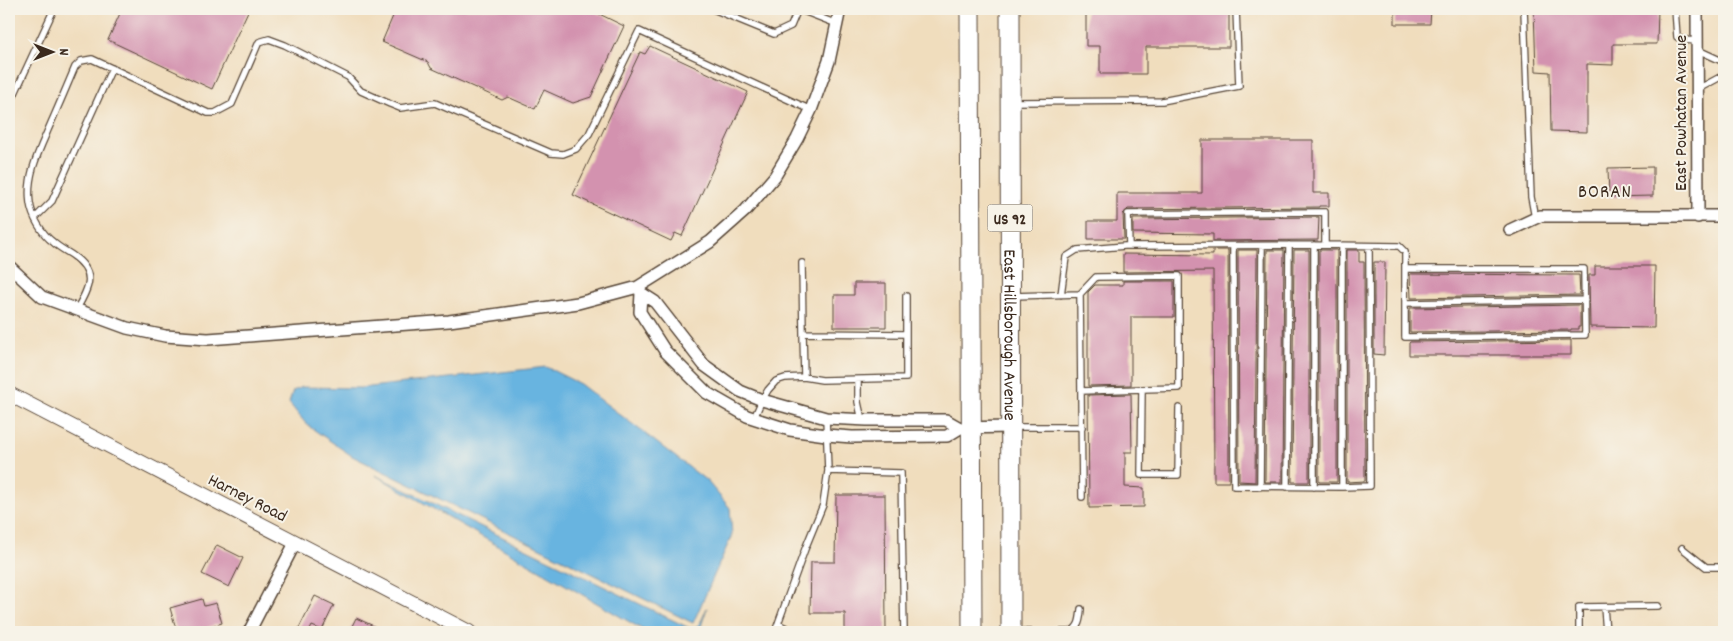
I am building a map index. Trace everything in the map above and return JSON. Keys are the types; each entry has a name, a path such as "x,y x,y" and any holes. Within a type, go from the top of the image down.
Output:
{"main road":[{"name":"US 92","path":"970,9 966,428 972,632"},
{"name":"East Hillsborough Avenue","path":"1010,9 1011,632"}],"street":[{"path":"9,266 42,297 76,310 127,328 165,336 208,339 448,321 578,303 639,290 710,242 745,211 775,176 797,139 811,110 829,61 840,9"},
{"name":"East Powhatan Avenue","path":"1698,9 1698,217"},
{"path":"1510,230 1540,216 1724,216"},
{"path":"639,290 655,302 704,365 740,392 826,418 946,420 966,428"},
{"path":"639,290 640,312 665,351 707,393 747,416 790,430 852,437 947,436 966,428 1010,427"},
{"name":"Harney Road","path":"9,394 470,632"},
{"path":"249,632 295,543"}],"lane":[{"path":"9,106 54,9"},
{"path":"713,9 774,34 791,26 798,9 837,24"},
{"path":"1010,102 1162,101 1238,86 1236,9"},
{"path":"1524,9 1531,197 1535,218"},
{"path":"1675,9 1677,37 1698,45 1724,62"},
{"path":"76,310 84,297 89,281 86,267 82,262 52,242 35,218 30,205 29,189 35,160 75,67 81,61 92,59 208,113 215,113 232,104 259,42 269,39 285,45 348,77 362,91 400,108 436,103 551,153 563,154 576,149 589,134 639,31 811,110"},
{"path":"35,218 52,201 112,68"},
{"path":"1698,89 1724,75"},
{"path":"1129,246 1128,214 1325,212 1325,246"},
{"path":"1061,294 1066,257 1077,250 1129,246 1399,246 1405,252 1405,269 1405,337 1585,335 1584,269 1405,269"},
{"path":"1233,246 1234,486 1260,487 1370,486 1369,246"},
{"path":"1260,487 1262,246"},
{"path":"1287,487 1289,246"},
{"path":"1314,246 1314,487"},
{"path":"1342,246 1342,487"},
{"path":"802,263 804,377"},
{"path":"1081,391 1179,388 1179,276 1096,277 1080,294 1082,497"},
{"path":"1010,296 1080,294"},
{"path":"754,418 762,400 776,381 785,378 804,377 822,380 906,378 906,296"},
{"path":"1405,303 1585,300"},
{"path":"803,333 906,334"},
{"path":"858,380 858,402 862,420"},
{"path":"1142,390 1141,476 1178,475 1179,408"},
{"path":"775,632 805,549 823,506 828,471 826,418"},
{"path":"1010,427 1082,427"},
{"path":"828,471 901,473 904,632"},
{"path":"1682,548 1706,566 1724,566"},
{"path":"1579,632 1579,606 1658,606"},
{"path":"1604,606 1606,632"},
{"path":"1011,632 1070,632 1076,629 1079,624 1081,608"},
{"path":"778,624 794,632"}],"water":[{"path":"546,367 580,384 707,481 730,508 732,535 693,623 352,456 307,425 289,403 293,391 302,387 361,388"},
{"path":"375,475 689,628 698,625 707,608 699,632 647,632"}],"building":[{"path":"122,9 249,9 212,89 108,40"},
{"path":"396,9 589,9 624,26 591,97 573,103 544,90 535,109 508,97 502,100 431,68 428,62 382,42"},
{"path":"1086,9 1229,9 1229,47 1146,47 1146,74 1100,74 1100,46 1086,46"},
{"path":"1395,9 1431,9 1430,24 1395,24"},
{"path":"1534,9 1658,9 1657,44 1613,44 1613,65 1587,64 1587,132 1551,131 1550,72 1536,71"},
{"path":"650,46 748,92 682,236 675,233 671,241 573,195 640,52 645,54"},
{"path":"1202,140 1313,140 1313,193 1329,193 1329,206 1128,209 1123,214 1124,239 1088,239 1088,221 1117,221 1117,193 1202,193"},
{"path":"1653,167 1653,196 1609,197 1608,168"},
{"path":"1319,217 1318,240 1213,241 1213,234 1133,233 1133,219"},
{"path":"1213,250 1228,250 1229,482 1214,482 1213,271 1123,272 1123,254 1213,255"},
{"path":"1238,250 1257,250 1255,482 1239,481"},
{"path":"1267,250 1284,250 1282,482 1265,482"},
{"path":"1294,250 1309,250 1309,482 1292,482"},
{"path":"1319,250 1337,250 1337,482 1319,482"},
{"path":"1347,250 1359,250 1359,262 1364,262 1365,481 1347,482"},
{"path":"1374,262 1385,262 1384,355 1374,354"},
{"path":"1595,266 1655,266 1654,328 1590,327 1589,275 1595,275"},
{"path":"1410,274 1579,275 1580,295 1411,298"},
{"path":"1123,281 1174,281 1174,317 1131,317 1131,385 1088,386 1088,292 1095,285 1123,285"},
{"path":"854,283 886,283 886,327 834,327 834,295 854,295"},
{"path":"1580,305 1580,327 1578,329 1410,332 1410,308"},
{"path":"1571,340 1571,355 1409,355 1410,342"},
{"path":"1131,394 1132,452 1125,452 1125,487 1144,488 1144,507 1089,508 1088,395"},
{"path":"836,495 885,495 886,632 845,632 845,613 810,613 811,562 835,562"},
{"path":"217,545 243,558 229,587 202,574"},
{"path":"315,596 334,605 322,630 312,626 309,632 297,632"},
{"path":"202,599 204,606 216,603 222,623 191,632 177,632 170,608"},
{"path":"356,618 387,632 349,632"}],"district":[{"name":"BORAN","path":"1605,190"}]}
